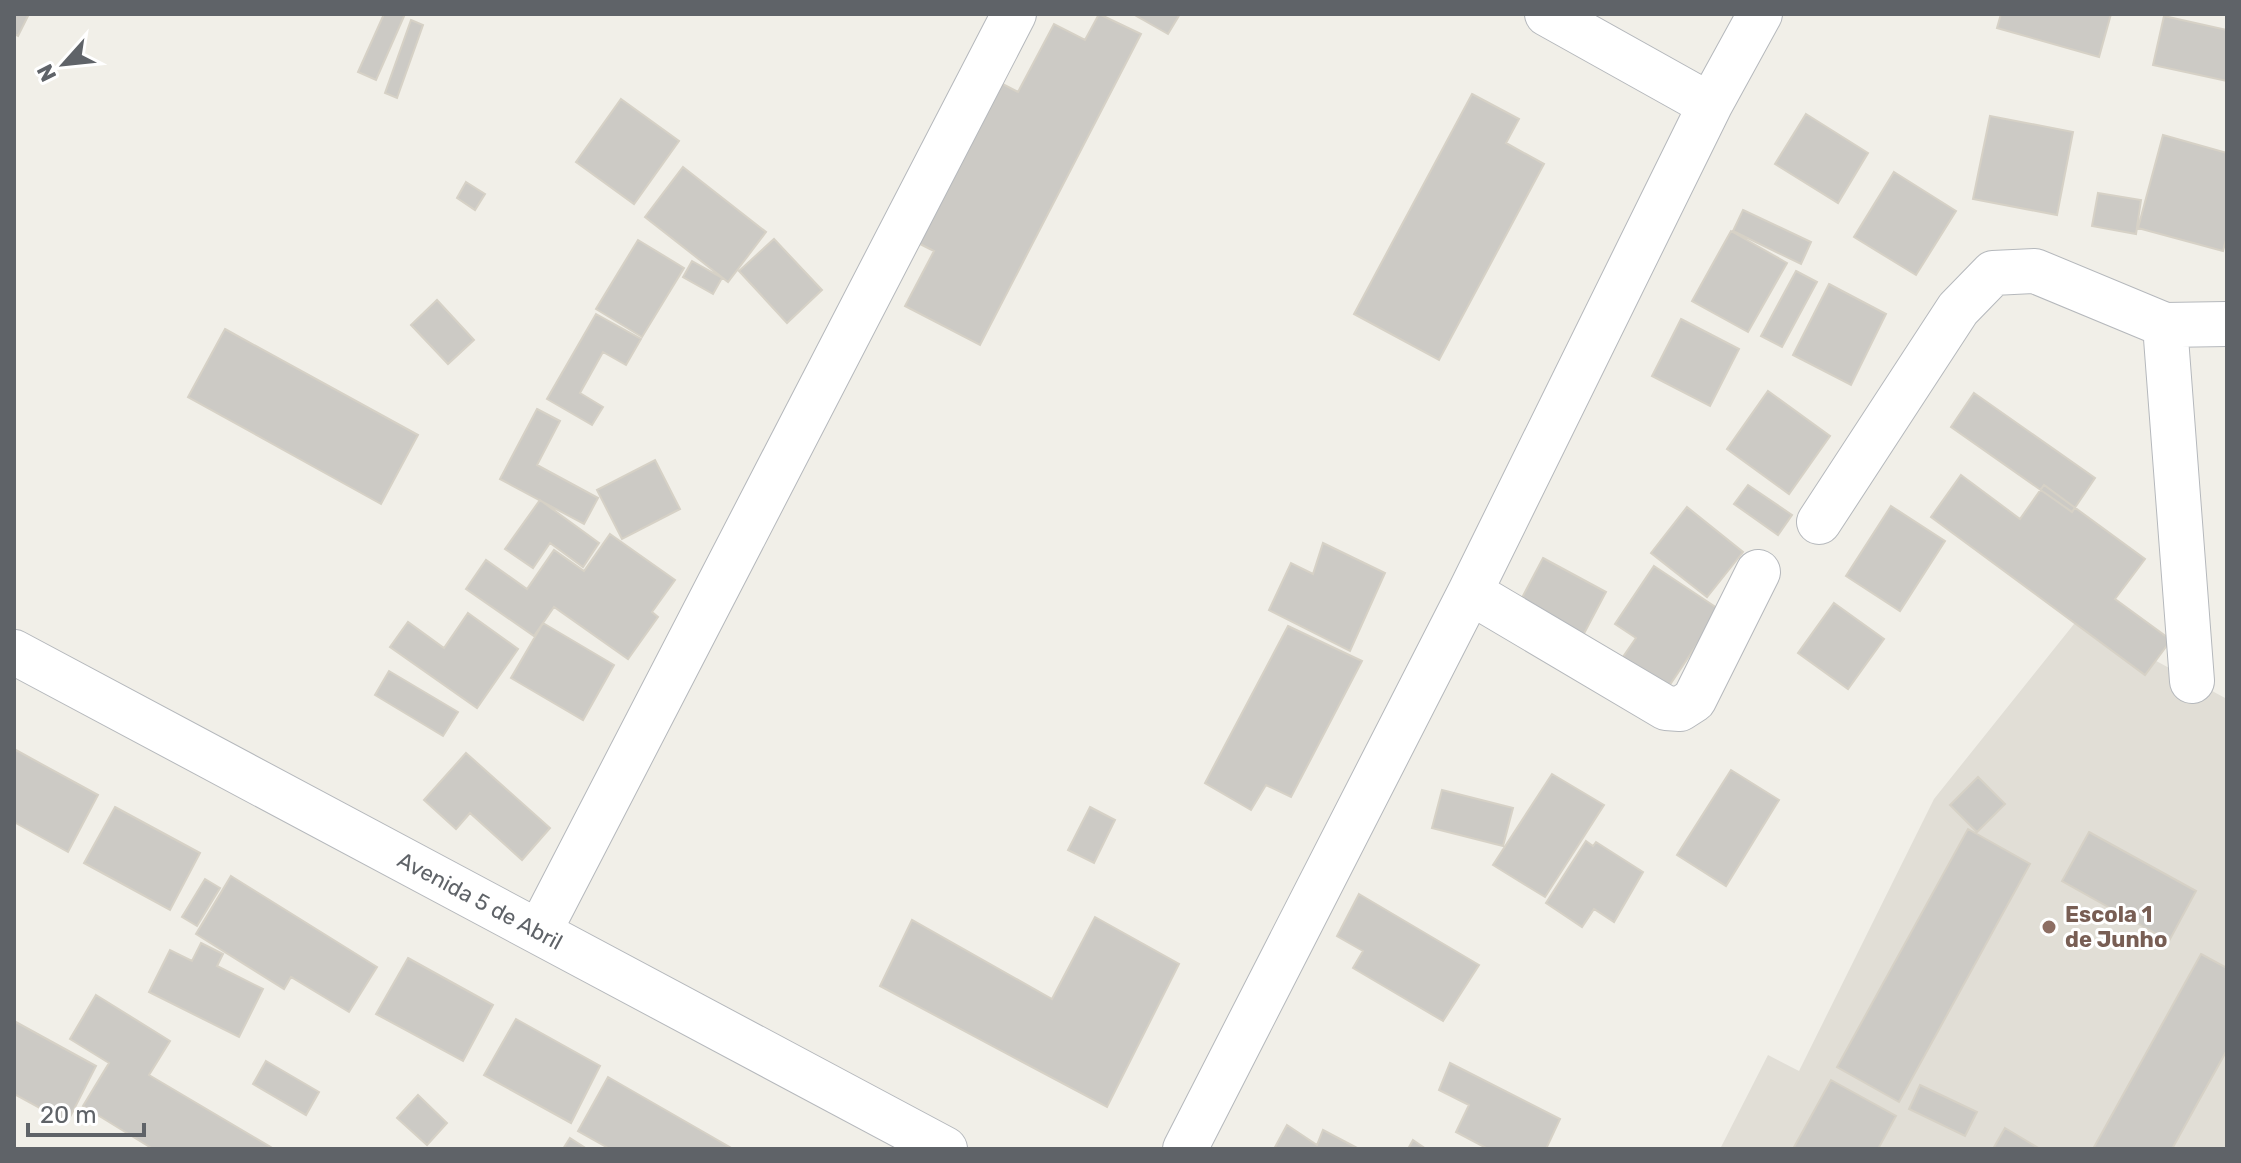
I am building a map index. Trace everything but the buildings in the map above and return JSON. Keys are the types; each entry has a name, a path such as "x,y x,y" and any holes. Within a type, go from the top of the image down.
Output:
{"street":[{"path":"539,932 1014,14"},
{"path":"1547,14 1710,105"},
{"path":"1185,1149 1470,592 1710,105 1760,14"},
{"path":"1819,522 1958,309 1993,273 2035,271 2165,325 2227,324"},
{"path":"2165,325 2192,681"},
{"path":"1470,592 1666,708 1680,709 1694,700 1758,572"},
{"name":"Avenida 5 de Abril","path":"14,652 945,1149"}],"shaded area":[{"name":"Escola 1 de Junho","path":"2078,619 2227,699 2227,1149 1720,1149 1768,1055 1799,1071 1934,799"}],"place":[{"name":"Escola 1 de Junho","path":"2049,927"}]}
